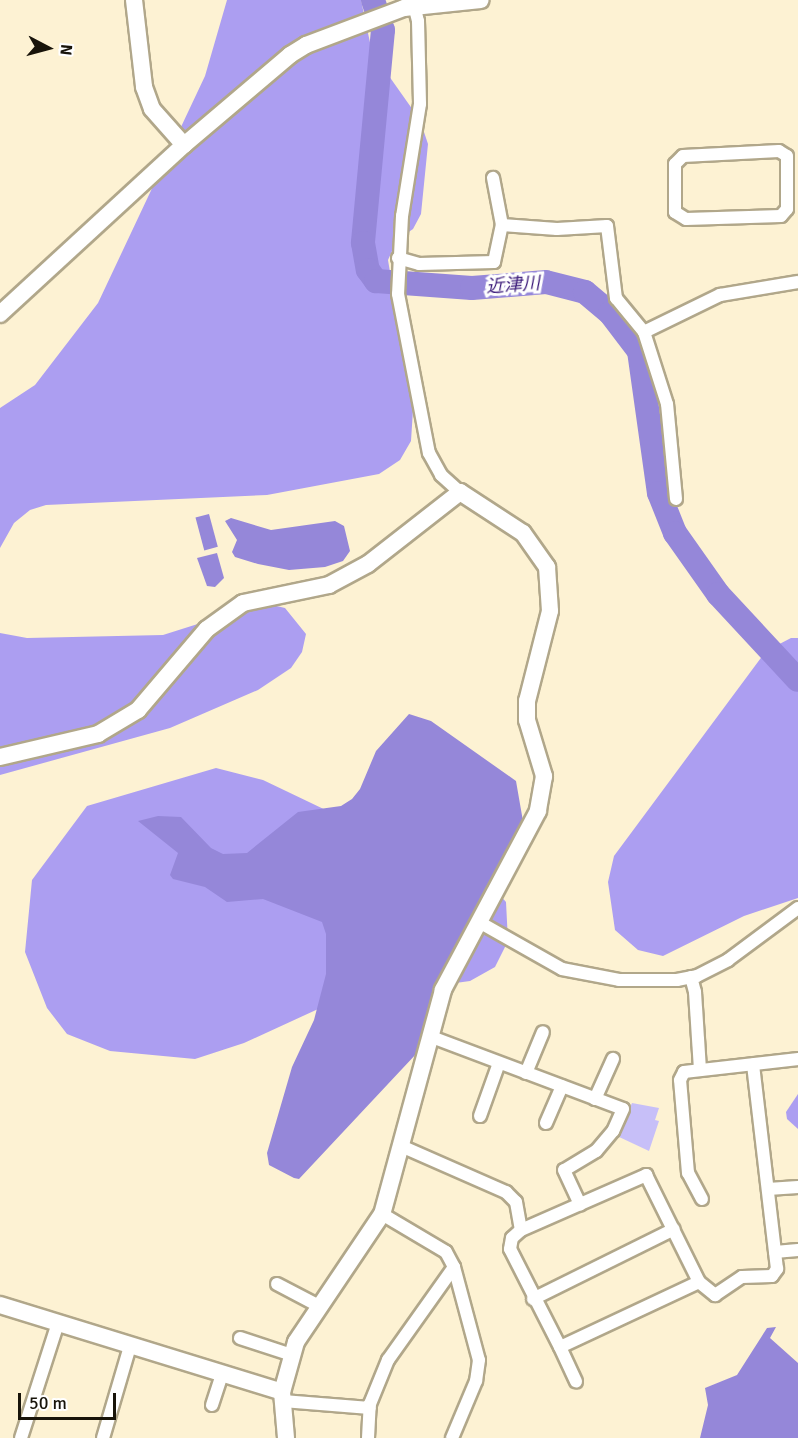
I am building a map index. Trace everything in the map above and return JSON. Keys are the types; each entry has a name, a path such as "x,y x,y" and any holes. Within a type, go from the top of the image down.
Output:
{"street":[{"path":"134,0 144,87 152,109 184,145"},
{"path":"0,314 184,145 290,55 306,45 411,4 481,0"},
{"path":"286,1438 282,1397 292,1355 317,1305 367,1241 382,1214 442,990 538,811 543,793 544,776 527,720 527,701 552,591 548,567 523,533 460,492 441,475 429,453 398,294 398,258 420,104 411,4"},
{"path":"779,151 787,156 793,191 781,216 686,219 675,212 675,164 683,156 779,151"},
{"path":"398,258 419,264 494,262 502,225 493,178"},
{"path":"502,225 557,229 607,226 616,298 644,333 667,404 676,499"},
{"path":"644,333 720,294 798,282"},
{"path":"0,757 98,734 138,710 207,629 243,603 329,585 368,564 460,492"},
{"path":"479,922 562,969 619,980 691,977 728,960 796,912"},
{"path":"691,977 695,992 700,1070"},
{"path":"526,1073 543,1032"},
{"path":"429,1036 623,1109 613,1131 596,1151 564,1170 580,1204"},
{"path":"595,1099 613,1059"},
{"path":"702,1199 688,1173 680,1080 684,1072 798,1059"},
{"path":"480,1116 499,1063"},
{"path":"576,1382 510,1249 512,1238 521,1230 646,1175 699,1281 715,1295 742,1277 772,1276 777,1269 753,1064"},
{"path":"546,1123 562,1086"},
{"path":"401,1146 506,1192 516,1202 521,1230"},
{"path":"768,1189 798,1187"},
{"path":"382,1214 446,1252 454,1267 479,1360 476,1381 452,1438"},
{"path":"533,1299 674,1229"},
{"path":"775,1252 798,1250"},
{"path":"368,1438 370,1408 388,1360 454,1267"},
{"path":"560,1347 699,1281"},
{"path":"277,1284 317,1305"},
{"path":"0,1305 222,1375 282,1397 370,1408"},
{"path":"21,1438 57,1323"},
{"path":"240,1338 292,1355"},
{"path":"103,1438 130,1346"},
{"path":"212,1405 222,1375"}],"shaded area":[{"path":"227,0 361,0 372,52 420,120 428,144 421,214 413,229 397,240 388,260 413,410 411,441 400,460 379,474 267,495 46,505 30,510 14,523 0,548 0,408 35,385 98,303 205,76"},
{"path":"209,514 218,547 204,550 195,518"},
{"path":"231,518 271,530 335,521 344,526 350,551 343,561 325,567 289,570 258,564 235,557 232,552 237,540 225,521"},
{"path":"217,553 224,578 215,587 207,586 197,558"},
{"path":"264,603 285,608 306,634 302,652 291,668 258,690 170,728 0,775 0,633 27,638 163,635"},
{"path":"791,638 798,638 798,898 744,916 663,956 638,950 615,930 608,882 614,856 766,651"},
{"path":"409,714 431,721 516,781 524,827 430,1003 417,1053 299,1179 294,1178 269,1165 267,1153 292,1067 314,1020 326,974 326,934 322,922 263,899 227,902 205,887 173,879 170,875 178,853 138,821 158,816 181,817 211,848 223,854 247,853 298,812 341,806 352,799 360,789 376,751"},
{"path":"216,768 263,780 497,892 506,902 508,941 495,967 470,981 340,999 244,1043 195,1059 110,1051 67,1034 47,1008 25,952 32,880 87,806"},
{"path":"798,1094 798,1129 787,1119 786,1112"},
{"path":"632,1103 659,1108 655,1120 659,1121 649,1151 617,1136"},
{"path":"776,1327 770,1338 798,1363 798,1438 700,1438 708,1405 705,1388 737,1375 767,1328"}],"waterway":[{"name":"近津川","path":"373,0 383,30 363,243 368,270 376,281 472,288 546,282 585,292 610,313 639,351 659,493 675,533 718,594 798,680"}]}
